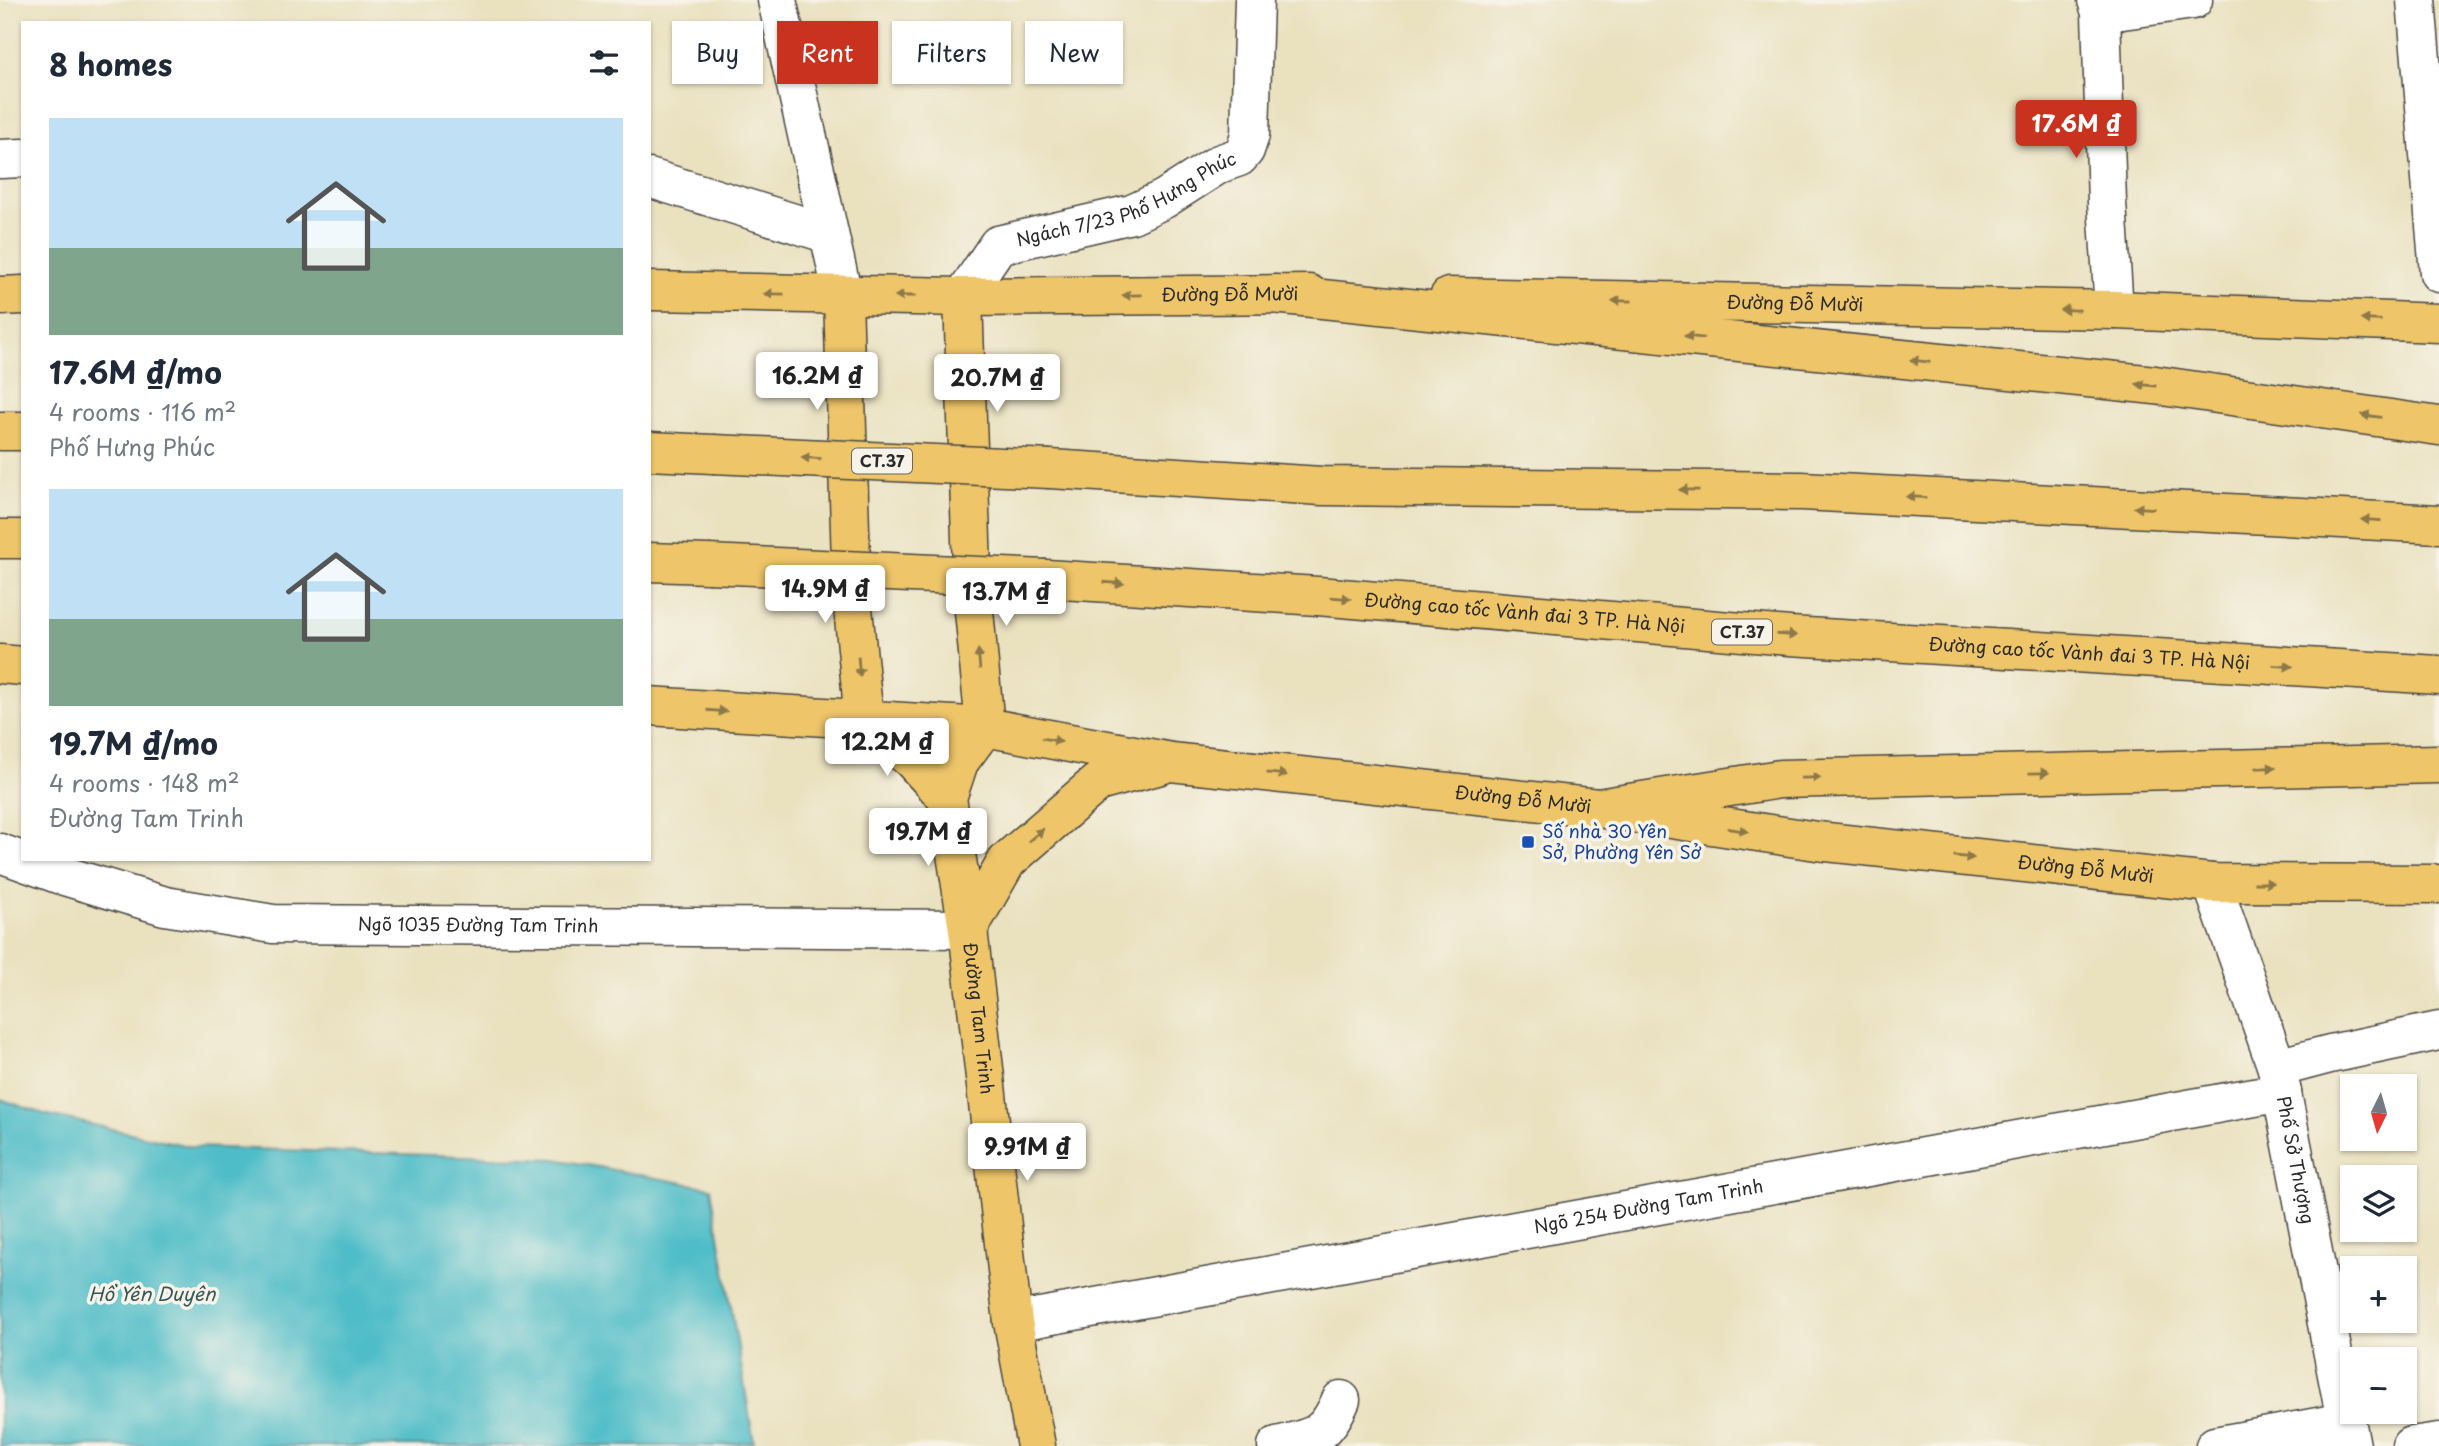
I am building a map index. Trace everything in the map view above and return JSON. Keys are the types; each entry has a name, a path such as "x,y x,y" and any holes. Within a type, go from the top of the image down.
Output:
{"main road":[{"name":"Đường Đỗ Mười","path":"651,291 963,297 1274,294 2114,310 2439,323"},
{"path":"1274,294 2155,385 2439,426"},
{"path":"0,296 21,295"},
{"path":"842,296 852,598 864,719 912,760 947,798"},
{"path":"963,297 973,600 985,727"},
{"path":"0,431 21,431"},
{"name":"CT.37","path":"651,452 1050,469 1322,486 1801,491 2439,523"},
{"path":"0,539 21,539"},
{"name":"Đường cao tốc Vành đai 3 TP. Hà Nội","path":"651,562 1046,579 1318,596 1790,636 2439,675"},
{"path":"0,664 21,666"},
{"name":"Đường Đỗ Mười","path":"651,706 985,727 1171,762 1598,808 1817,841 2212,883 2439,884"},
{"name":"Đường Tam Trinh","path":"985,727 959,762 947,798 968,929 1013,1322 1036,1446"},
{"path":"968,929 1007,861 1098,782 1171,762"},
{"path":"1598,808 1780,779 2439,764"}],"street":[{"path":"777,0 842,296"},
{"name":"Ngách 7/23 Phố Hưng Phúc","path":"963,297 998,245 1132,214 1164,199 1219,164 1239,157 1245,150 1250,135 1254,0"},
{"path":"2114,310 2099,7 2193,0"},
{"path":"2416,0 2439,273"},
{"path":"0,159 21,158"},
{"path":"651,179 829,234"},
{"name":"Ngõ 1035 Đường Tam Trinh","path":"0,853 21,861"},
{"name":"Ngõ 1035 Đường Tam Trinh","path":"22,861 165,906 273,924 968,929"},
{"name":"Phố Sở Thượng","path":"2212,883 2280,1080 2348,1434"},
{"name":"Ngõ 254 Đường Tam Trinh","path":"1013,1322 2280,1080 2330,1054 2439,1031"},
{"path":"1277,1446 1311,1437 1331,1423 1341,1400"},
{"path":"2215,1446 2348,1434"},
{"path":"2411,1446 2439,1442"}],"water":[{"name":"Hồ Yên Duyên","path":"0,1099 44,1114 193,1147 555,1159 711,1188 754,1442 713,1446 0,1446"}],"place":[{"name":"Số nhà 30 Yên Sở, Phường Yên Sở","path":"1528,842"}]}
